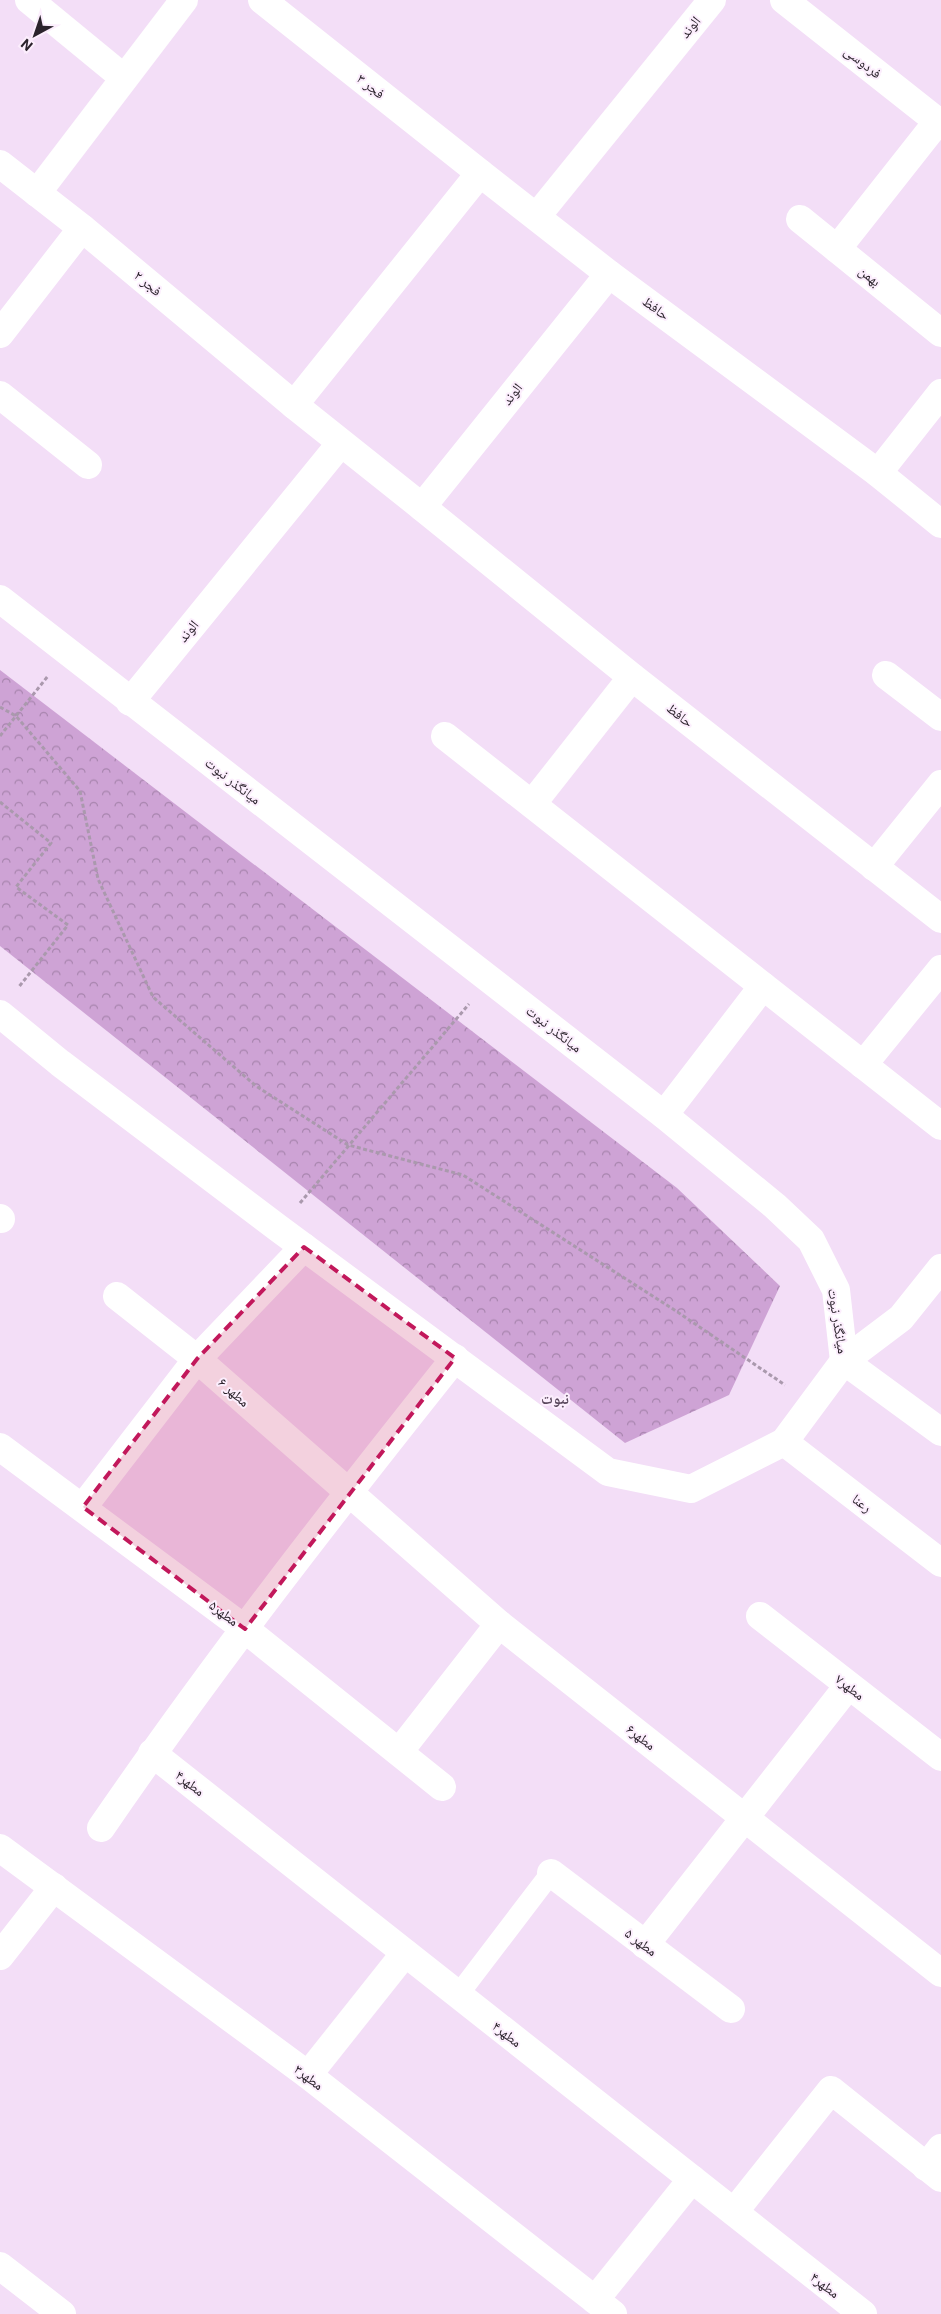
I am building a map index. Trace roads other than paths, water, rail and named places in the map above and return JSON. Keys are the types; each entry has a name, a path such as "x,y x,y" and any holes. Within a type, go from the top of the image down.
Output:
{"street":[{"path":"29,0 124,78"},
{"path":"37,193 184,0"},
{"name":"فجر ۳","path":"262,0 480,173"},
{"name":"الوند","path":"537,216 712,0"},
{"name":"فردوسی","path":"784,0 939,122"},
{"path":"837,249 939,122"},
{"name":"فجر ۲","path":"0,164 82,228 294,405"},
{"path":"422,507 340,444 294,405 480,173 609,274"},
{"name":"بهمن","path":"800,219 941,333"},
{"path":"0,334 82,228"},
{"name":"الوند","path":"422,507 609,274"},
{"name":"حافظ","path":"609,274 878,473 941,524"},
{"path":"878,473 941,393"},
{"path":"0,395 88,465"},
{"name":"الوند","path":"130,702 340,444"},
{"name":"حافظ","path":"422,507 632,677 941,919"},
{"name":"میانگذر نبوت","path":"0,600 490,979 775,1206 811,1240 836,1290 844,1361 784,1442 691,1488 608,1472 278,1228 60,1063 6,1004"},
{"path":"886,675 941,717"},
{"path":"532,804 632,677"},
{"path":"445,736 941,1126"},
{"path":"874,867 941,784"},
{"path":"863,1065 941,969"},
{"path":"664,1116 763,986"},
{"path":"83,1507 197,1359 304,1247"},
{"path":"941,1268 901,1318 844,1361 941,1432"},
{"name":"مطهر ۶","path":"116,1296 197,1359 348,1493"},
{"path":"101,1828 152,1753 245,1629 348,1493 455,1358"},
{"name":"رعنا","path":"784,1442 941,1563"},
{"name":"مطهر۵","path":"0,1447 245,1629 442,1787"},
{"name":"مطهر۶","path":"348,1493 499,1624 941,1972"},
{"name":"مطهر۷","path":"760,1616 941,1757"},
{"path":"399,1752 499,1624"},
{"path":"645,1945 848,1686"},
{"name":"مطهر۴","path":"152,1753 863,2314"},
{"name":"مطهر۳","path":"0,1848 308,2075 604,2307"},
{"name":"مطهر ۵","path":"551,1873 731,2010"},
{"path":"0,1956 54,1887"},
{"path":"308,2075 406,1953"},
{"path":"734,2212 831,2090 936,2164"},
{"path":"604,2307 692,2180"},
{"path":"0,2266 62,2314"}],"lane":[{"path":"458,1995 551,1873"}],"district":[{"name":"نبوت","path":"555,1399"}]}
